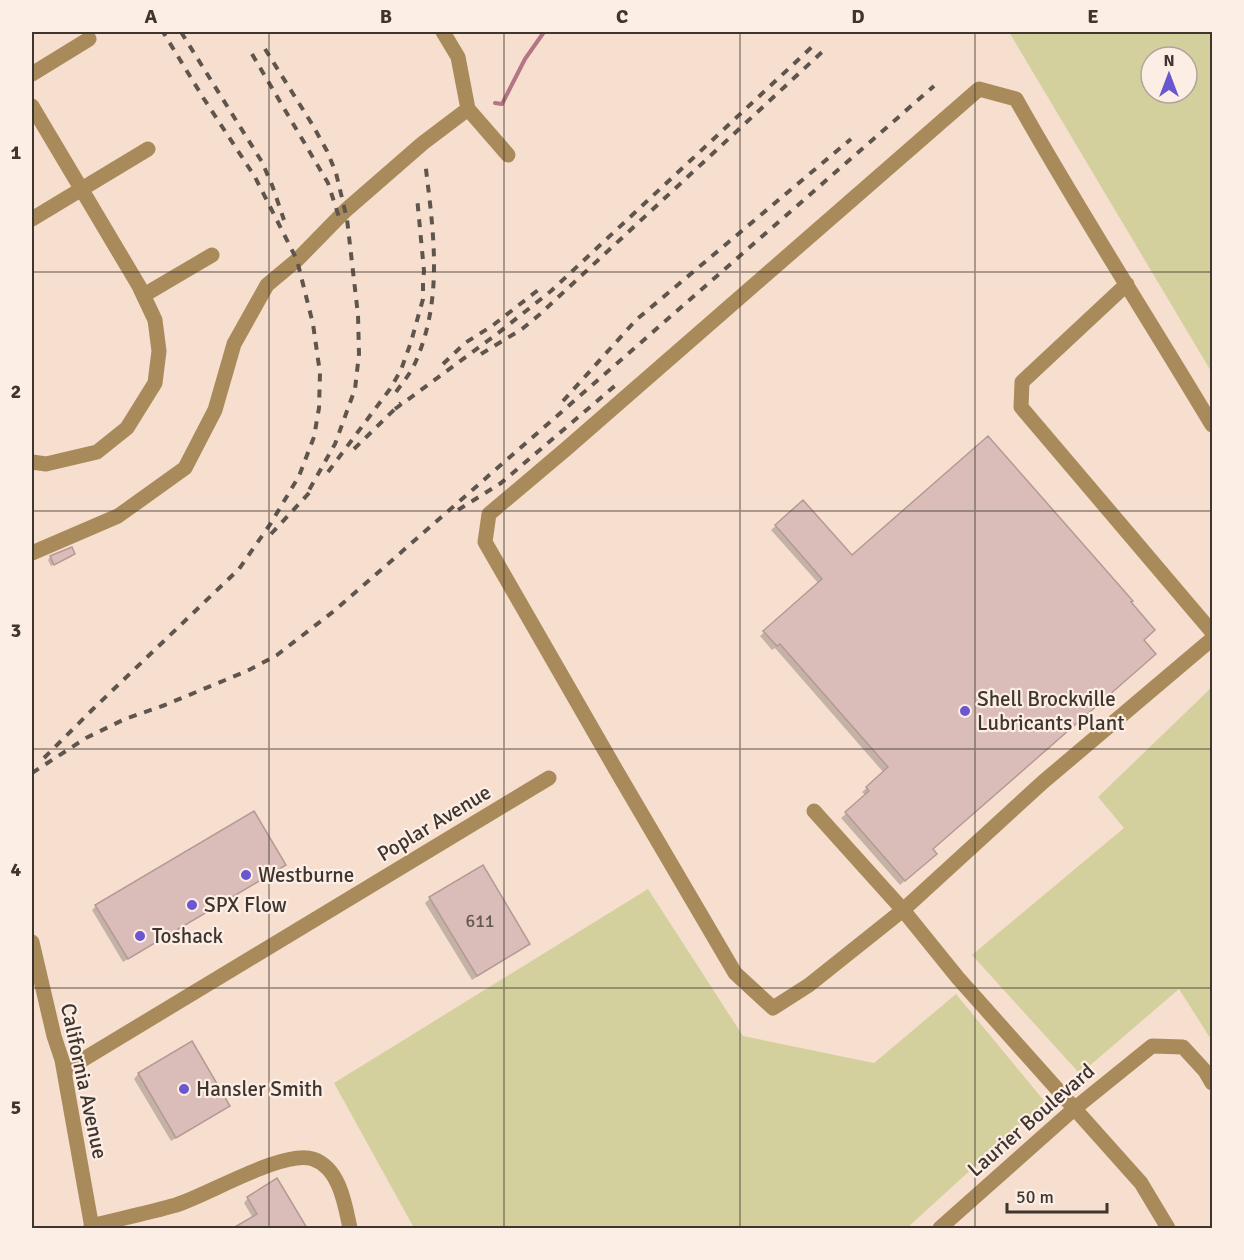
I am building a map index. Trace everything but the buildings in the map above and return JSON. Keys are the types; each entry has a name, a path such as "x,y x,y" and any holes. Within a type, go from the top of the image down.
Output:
{"street":[{"path":"443,32 458,57 468,109 508,155"},
{"path":"32,74 89,39"},
{"path":"1212,425 1058,174 1016,99 979,89 489,514 485,542 735,973 773,1008 810,985 903,910 1043,782 1212,639"},
{"path":"32,106 139,285 155,320 159,351 154,382 128,428 97,452 46,464 32,462"},
{"path":"32,553 118,516 185,468 215,410 234,344 267,285 297,260 363,195 423,143 468,109"},
{"path":"32,219 148,149"},
{"path":"144,295 212,255"},
{"path":"1127,284 1022,382 1021,406 1212,632"},
{"name":"Poplar Avenue","path":"64,1071 549,778"},
{"path":"814,811 903,910 958,978 1141,1183 1168,1228"},
{"name":"California Avenue","path":"32,942 64,1071 91,1227"},
{"name":"Laurier Boulevard","path":"940,1228 1074,1108 1152,1046 1183,1047 1205,1071 1212,1083"},
{"path":"91,1227 178,1204 277,1162 295,1157 313,1159 327,1167 340,1186 350,1228"}],"shaded area":[{"path":"1009,32 1212,32 1212,373"},
{"path":"1212,687 1212,1041 1179,989 1080,1074 972,955 1124,828 1098,797"},
{"path":"648,889 743,1036 874,1063 956,994 1045,1102 907,1228 414,1228 334,1083"}],"waterway":[{"path":"495,103 502,104 525,59 544,32"}],"railway":[{"path":"44,758 239,569 271,523 299,476 314,437 319,408 320,373 313,324 297,260 255,177 163,32"},
{"path":"181,32 262,162 284,220"},
{"path":"395,409 551,291 815,44"},
{"path":"265,49 312,124 336,173 347,219 358,315 359,354 355,389 335,444 304,499"},
{"path":"481,354 522,329 539,315 822,52"},
{"path":"252,54 328,183 339,217"},
{"path":"32,773 86,738 125,719 247,671 277,655 334,611 934,86"},
{"path":"563,401 636,320 851,139"},
{"path":"396,392 416,361 425,337 430,312 434,262 425,161"},
{"path":"328,472 390,389 401,370 411,342 423,299 424,271 417,197"},
{"path":"443,364 465,343 492,326 542,287"},
{"path":"458,510 501,483 617,384"},
{"path":"354,449 401,403"},
{"path":"271,534 310,492"}],"place":[{"name":"Shell Brockville Lubricants Plant","path":"965,711"},
{"name":"Westburne","path":"246,875"},
{"name":"SPX Flow","path":"192,905"},
{"name":"Toshack","path":"140,936"},
{"name":"Hansler Smith","path":"184,1089"}]}
